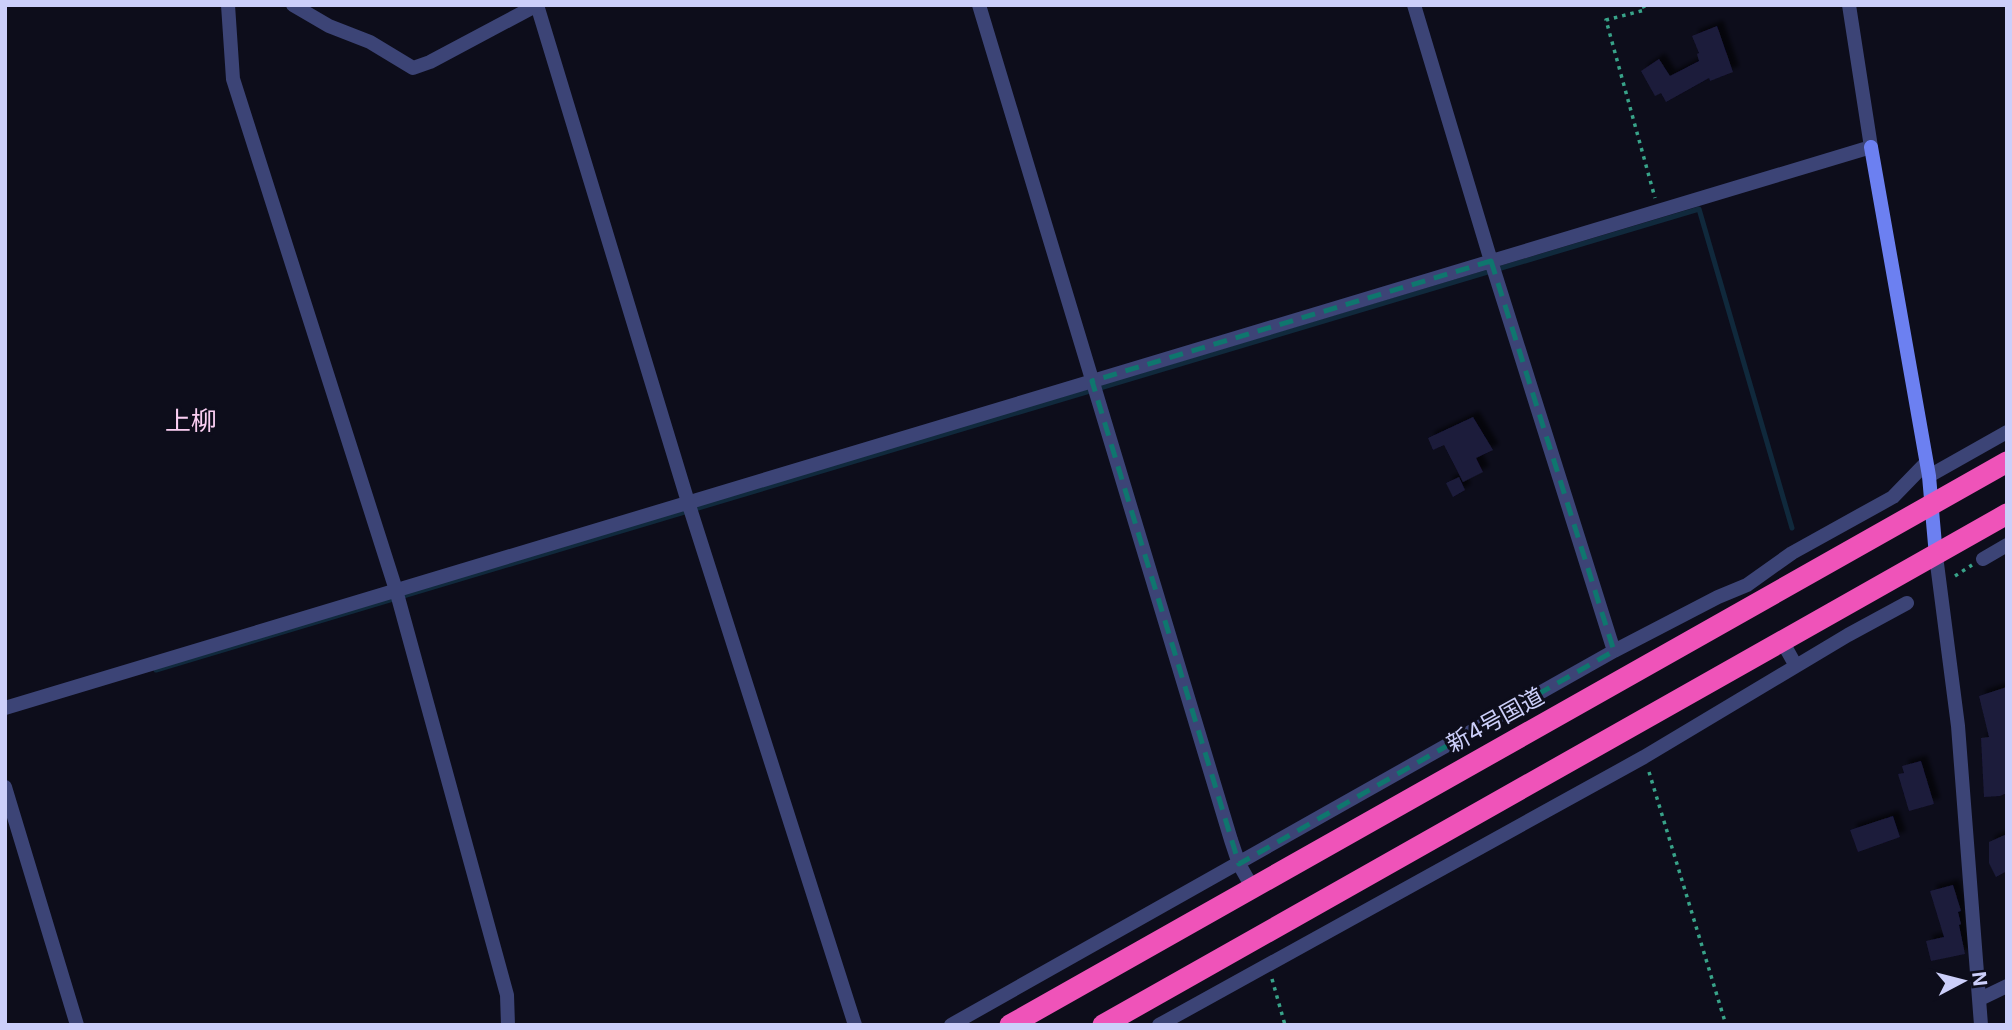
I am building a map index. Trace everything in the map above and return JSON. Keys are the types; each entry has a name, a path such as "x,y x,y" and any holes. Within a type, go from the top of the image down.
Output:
{"highway":[{"name":"新4号国道","path":"1010,1025 1252,887 1752,594 1931,505 2007,462"},
{"path":"1103,1025 1937,556 2007,514"}],"street":[{"path":"228,5 233,79 396,590 507,995 508,1025"},
{"path":"293,5 329,26 370,42 413,68 537,5 688,502 855,1025"},
{"path":"979,5 1239,864 1252,887"},
{"path":"1414,5 1491,261 1614,650"},
{"path":"1849,5 1927,469 1958,726 1981,1025"},
{"path":"5,708 1871,147"},
{"path":"951,1025 1614,650 1718,597 1752,594 1792,553 1893,496 1927,469 2007,432"},
{"path":"1983,559 2007,545"},
{"path":"1159,1025 1644,757 1907,603"},
{"path":"1782,641 1796,666"},
{"path":"5,787 77,1025"},
{"path":"1980,999 2007,986"}],"path":[{"path":"1643,5 1645,10 1606,20 1658,210"},
{"path":"1644,757 1726,1025"},
{"path":"1267,964 1285,1025"}],"highlighted area":[{"path":"1491,261 1614,651 1239,864 1092,381"}],"building":[{"path":"1717,26 1733,72 1710,81 1709,78 1666,102 1661,93 1655,96 1641,71 1659,59 1670,76 1699,61 1699,53 1692,36"},
{"path":"1473,417 1493,450 1476,458 1483,472 1463,482 1444,445 1433,450 1428,438"},
{"path":"1459,477 1465,490 1453,497 1446,483"},
{"path":"2007,687 2007,793 1984,797 1981,738 1989,737 1979,696"},
{"path":"1921,761 1934,804 1909,811 1898,774 1904,773 1902,766"},
{"path":"1893,816 1900,837 1858,852 1850,830"},
{"path":"2007,834 2007,871 1996,877 1989,863 1989,842"},
{"path":"1953,885 1961,911 1958,912 1959,925 1965,954 1931,961 1926,941 1944,937 1930,891"}],"waterway":[{"path":"156,670 1699,209 1792,528"}],"district":[{"name":"上柳","path":"191,421"}]}
